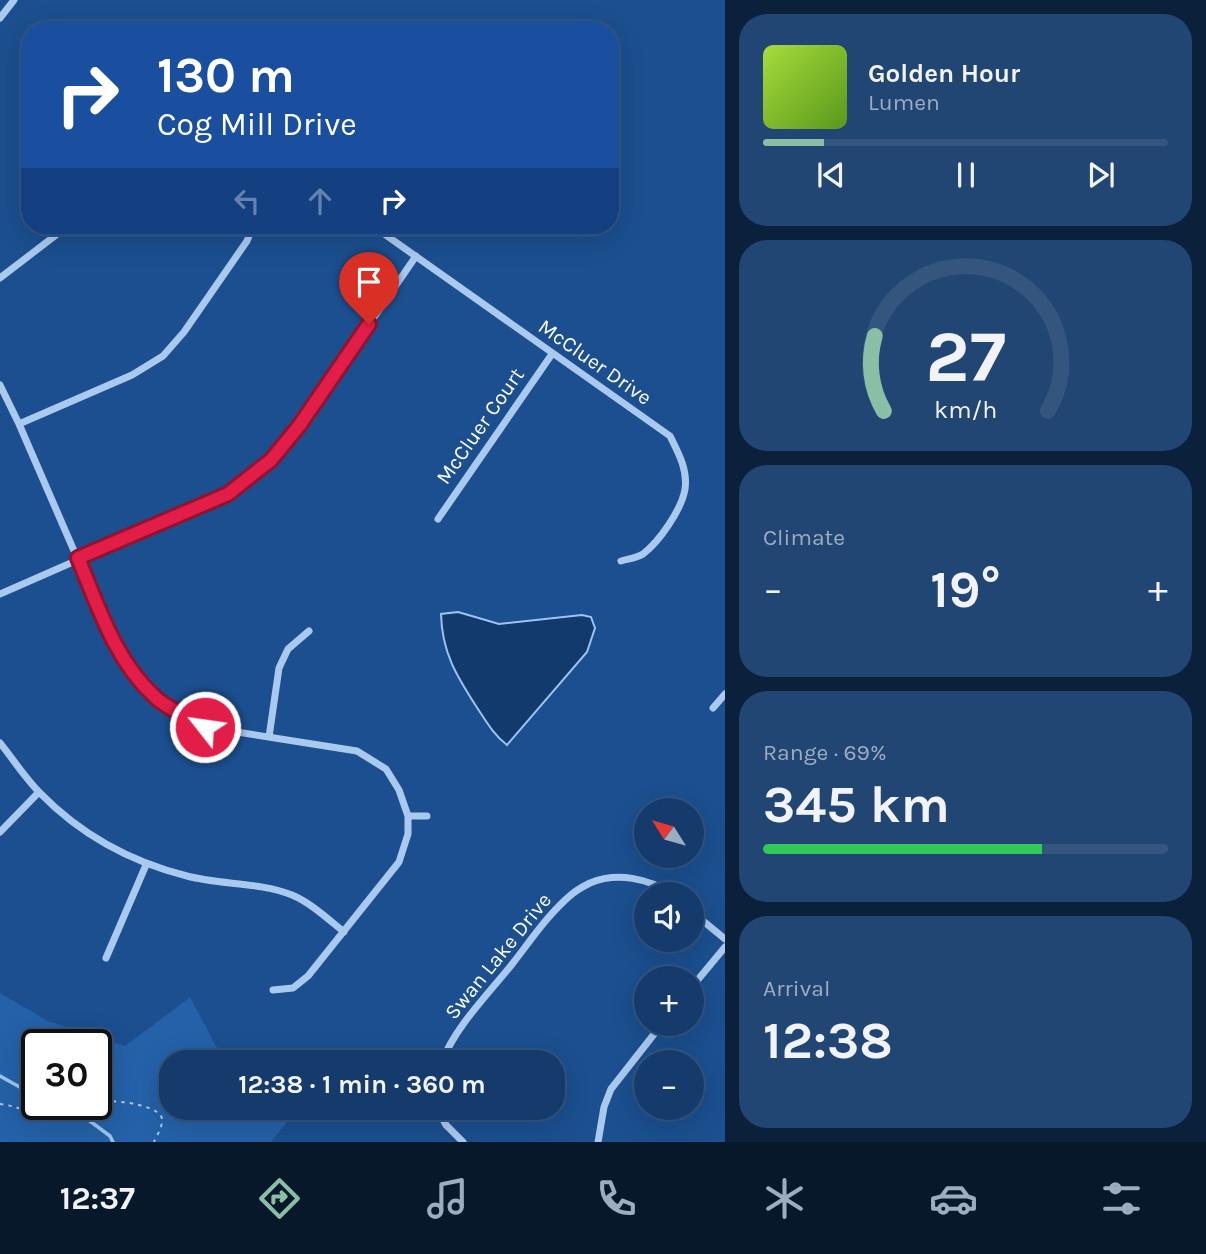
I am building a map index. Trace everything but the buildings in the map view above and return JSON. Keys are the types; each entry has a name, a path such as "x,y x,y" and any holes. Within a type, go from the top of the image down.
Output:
{"street":[{"path":"0,18 14,0"},
{"path":"0,278 56,235"},
{"path":"19,424 132,375 163,356 184,331 249,235"},
{"name":"McCluer Drive","path":"386,235 670,436 682,459 685,488 673,517 656,541 641,555 621,561"},
{"path":"0,594 228,494 271,460 299,426 416,256"},
{"name":"McCluer Court","path":"438,519 552,354"},
{"path":"0,385 114,643 136,677 156,698 205,727 357,751 386,769 399,790 408,816 408,834 399,862 307,976 293,988 273,990"},
{"path":"269,737 279,668 288,649 309,631"},
{"path":"713,708 725,694"},
{"path":"0,743 39,792 66,817 110,847 146,864 189,877 286,893 315,909 344,932"},
{"path":"0,832 39,792"},
{"path":"408,816 427,817"},
{"path":"106,958 146,864"},
{"name":"Swan Lake Drive","path":"448,1050 458,1032 573,892 590,883 609,878 627,877 645,882"},
{"path":"704,922 725,939"},
{"path":"704,972 725,947"},
{"path":"598,1142 604,1107 611,1089 653,1036"},
{"path":"443,1120 463,1142"}],"path":[{"path":"112,1101 152,1109 159,1113 162,1123 154,1142"},
{"path":"0,1104 21,1107"}],"shaded area":[{"path":"458,612 499,624 582,615 591,617 595,628 587,652 507,745 476,706 447,652 441,614"},
{"path":"0,993 48,1021 73,1029 21,1029 21,1120 112,1120 112,1042 125,1046 190,997 220,1050 159,1050 159,1120 288,1120 271,1142 0,1142"}],"waterway":[{"path":"0,1076 21,1088"},
{"path":"88,1120 110,1136 113,1142"}],"route":[{"path":"205,727 156,698 136,677 114,643 78,558 228,494 271,460 299,426 369,324"}]}
